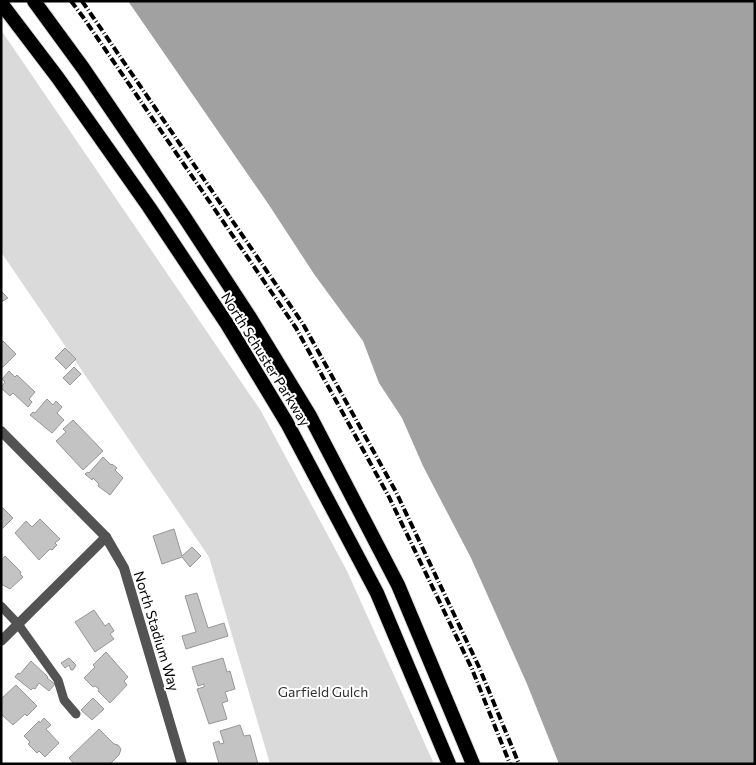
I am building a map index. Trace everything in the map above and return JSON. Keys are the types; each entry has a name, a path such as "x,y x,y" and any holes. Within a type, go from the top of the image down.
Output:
{"highway":[{"name":"North Schuster Parkway","path":"34,1 83,68 183,215 310,416 398,585 473,764"},
{"name":"North Schuster Parkway","path":"1,3 58,78 149,207 227,324 287,423 377,593 449,764"}],"street":[{"name":"North Stadium Way","path":"1,431 106,537 124,568 182,764"},
{"path":"1,640 106,537"}],"lane":[{"path":"1,606 18,624 58,680 64,700 76,714"}],"green space":[{"name":"Garfield Gulch","path":"1,30 261,411 347,571 434,764 270,764 209,557 1,252"}],"shaded area":[{"path":"128,1 755,1 755,764 559,764 527,684 471,558 423,466 402,418 379,383 363,341 314,274 269,205"}],"building":[{"path":"1,291 8,298 1,302"},
{"path":"3,341 16,354 1,369 1,343"},
{"path":"65,348 76,359 66,369 55,358"},
{"path":"74,367 81,374 70,385 63,378"},
{"path":"9,371 15,377 17,375 35,392 29,399 32,402 28,407 13,393 10,396 1,388 5,382 2,379"},
{"path":"47,399 53,405 56,401 62,407 57,413 64,420 52,433 30,415 33,412 35,413"},
{"path":"73,420 103,451 83,470 56,441 66,432 63,429"},
{"path":"103,457 117,468 115,470 123,478 110,495 98,486 99,484 93,478 92,480 85,474 89,473"},
{"path":"1,508 13,518 1,530"},
{"path":"40,519 60,539 55,543 57,545 52,550 50,549 39,560 15,533 26,521 32,527"},
{"path":"174,529 182,556 192,547 201,556 190,567 182,557 162,564 153,536"},
{"path":"5,556 21,572 20,574 23,577 10,589 1,584 1,560"},
{"path":"197,593 208,628 224,623 228,636 186,649 182,636 196,632 185,596"},
{"path":"94,610 105,626 109,623 114,631 110,634 114,639 95,652 75,622"},
{"path":"106,652 128,677 124,681 127,685 110,703 98,691 99,689 95,686 93,687 84,678 95,667 93,665"},
{"path":"69,658 76,665 73,670 71,670 69,665 65,668 61,663"},
{"path":"223,658 227,672 230,671 235,689 225,692 228,701 222,703 227,719 209,724 197,689 204,687 204,684 198,686 192,667"},
{"path":"31,661 55,684 49,691 39,683 35,689 31,690 15,677"},
{"path":"16,685 37,706 27,716 25,714 13,725 1,714 1,699"},
{"path":"93,698 104,709 92,720 81,710"},
{"path":"44,718 51,725 46,729 59,743 45,757 39,751 37,753 28,744 30,742 24,736"},
{"path":"240,725 244,736 250,735 258,764 219,764 213,743 219,741 220,744 224,743 220,731"},
{"path":"99,729 114,744 118,745 121,749 119,755 110,764 74,764 69,758"}],"railway":[{"path":"71,1 296,328 389,497 472,669 510,764"},
{"path":"82,1 303,324 396,492 479,667 519,764"}]}
